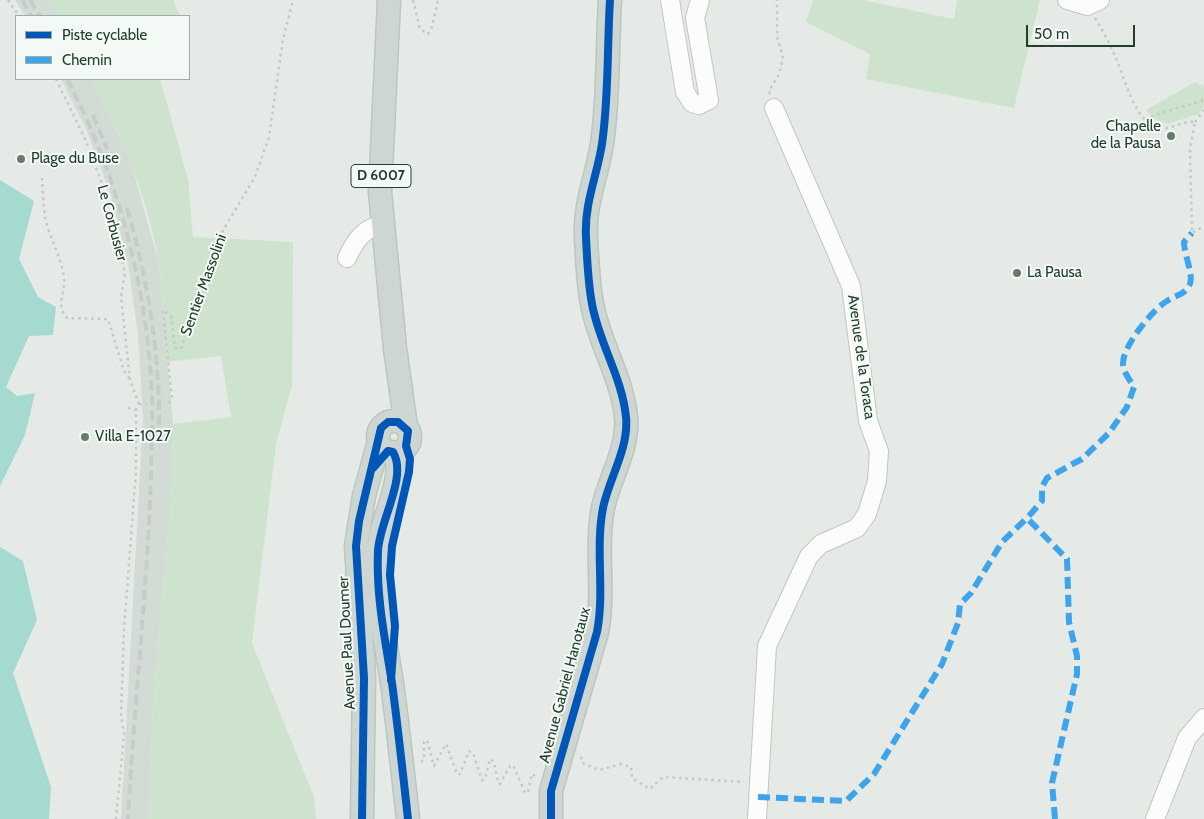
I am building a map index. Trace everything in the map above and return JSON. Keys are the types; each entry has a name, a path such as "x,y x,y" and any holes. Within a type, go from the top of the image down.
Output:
{"main road":[{"name":"Avenue Gabriel Hanotaux","path":"551,819 551,791 602,609 600,559 603,508 623,446 626,419 622,389 592,305 586,237 586,209 602,146 606,109 610,0"},
{"name":"D 6007","path":"387,1 380,192 395,348 393,440 410,460 392,546 390,575 395,626 391,680 408,819"},
{"name":"Avenue Paul Doumer","path":"362,819 364,678 356,546 364,496 372,468 393,440"}],"street":[{"path":"670,0 685,92 692,103 699,105 709,100 695,18 700,0"},
{"path":"1067,0 1093,3"},
{"name":"Avenue de la Toraca","path":"757,819 767,646 809,556 821,544 857,528 867,514 877,481 880,451 868,421 851,286 774,108"},
{"path":"347,258 353,246 365,231 383,224"},
{"path":"1155,819 1187,738 1204,718"}],"path":[{"path":"8,0 19,15"},
{"path":"413,0 420,29 428,34 432,27 438,0"},
{"path":"774,108 769,91 779,74 783,57 777,37 777,0"},
{"path":"1093,3 1102,29 1138,111 1146,121 1154,127 1172,128 1188,121 1195,122"},
{"path":"1146,121 1155,115 1204,100"},
{"path":"1204,110 1195,122 1190,149 1192,233 1204,226"},
{"path":"42,178 45,218 59,252 65,279 61,302 62,312 67,318 108,319 124,371 130,380"},
{"path":"116,819 124,734 121,715 124,629 136,471 136,410 139,404 147,404"},
{"path":"128,408 136,410"},
{"path":"418,760 420,762 424,760 424,742 427,740 434,766 446,744 457,774 460,773 469,751 474,753 482,780 485,779 490,760 494,762 499,783 503,782 511,764 515,767 524,792 528,792 534,774 536,784"},
{"path":"580,754 582,763 598,770 621,764 631,768 632,778 650,788 663,777 759,782"}],"shaded area":[{"path":"15,0 46,0 57,15 24,15"},
{"path":"62,80 92,80 131,163 159,263 173,424 172,488 153,706 148,819 121,819 143,418 138,334 128,265 112,199 87,131"}],"green space":[{"path":"46,0 173,0 180,15 57,15"},
{"path":"813,0 862,0 954,19 957,0 1040,0 1014,108 866,79 870,54 806,22"},
{"path":"92,80 160,80 188,179 193,237 293,242 292,385 276,444 252,643 314,797 316,819 148,819 153,706 172,488 173,424 231,417 221,356 166,362 159,264 154,240 141,192 113,123"},
{"path":"1195,82 1204,86 1204,106 1199,114 1167,124 1154,119 1146,110"}],"water":[{"path":"0,180 34,201 19,259 38,297 56,307 53,335 29,336 6,387 17,396 35,393 25,435 0,486"},
{"path":"0,547 23,561 37,620 13,673 51,787 49,819 0,819"}],"railway":[{"path":"22,0 30,15"},
{"path":"30,0 39,15"},
{"path":"67,80 101,154 127,232 144,314 149,354 152,404 151,471 144,602 128,819"},
{"path":"93,115 107,149"},
{"path":"127,208 142,265 152,323 158,381 159,440"}],"marked path":[{"path":"1055,819 1052,783 1077,674 1077,656 1069,622 1067,559 1027,518 1042,501 1042,487 1047,478 1082,459 1109,433 1127,407 1134,387 1124,370 1124,356 1133,338 1154,312 1161,305 1184,292 1189,286 1191,277 1184,242 1192,233"},
{"path":"758,797 846,801 874,774 942,664 958,623 960,604 971,593 1002,542 1027,518"}],"cycle path":[{"path":"551,819 551,791 597,632 603,508 622,452 626,429 624,402 592,304 586,237 587,213 600,156 604,126 610,0"},
{"path":"362,819 364,678 356,546 359,521 381,428 388,422 398,422 408,431 406,446 410,459 409,472 392,546 390,575 395,626 391,680"},
{"path":"373,468 388,451 393,452 397,462 397,474 392,500 380,539 378,584 408,819"}],"place":[{"name":"Chapelle de la Pausa","path":"1171,136"},
{"name":"Plage du Buse","path":"21,159"},
{"name":"La Pausa","path":"1017,273"},
{"name":"Villa E-1027","path":"85,437"}]}
